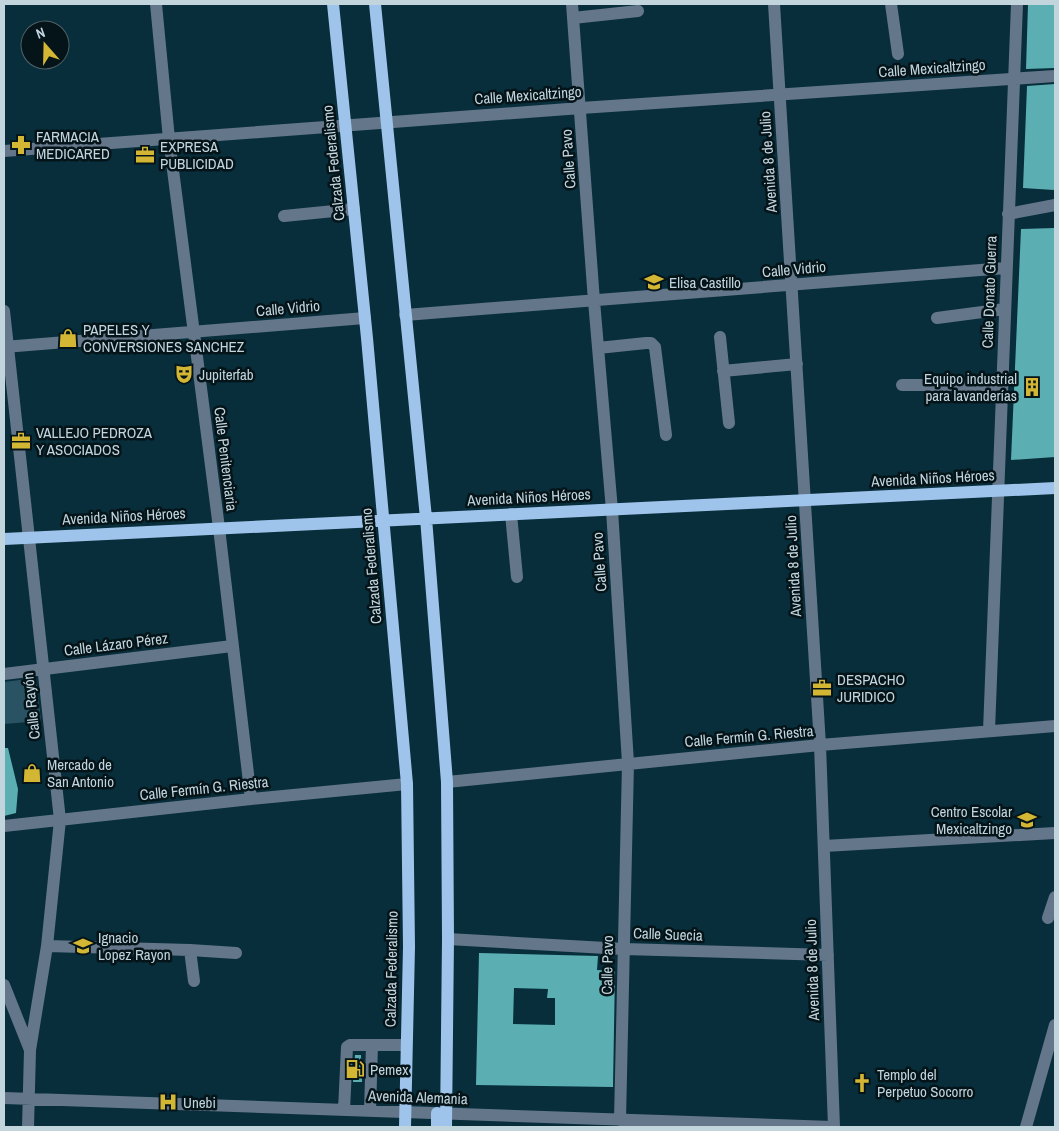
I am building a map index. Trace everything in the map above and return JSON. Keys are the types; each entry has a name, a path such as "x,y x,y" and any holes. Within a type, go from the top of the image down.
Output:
{"main road":[{"name":"Calzada Federalismo","path":"333,4 365,318 407,784 409,948 405,1127"},
{"path":"375,4 426,518 446,782 448,939 441,1114 437,1127"},
{"name":"Avenida Niños Héroes","path":"4,539 1055,488"},
{"path":"441,1114 446,1127"}],"street":[{"name":"Calle Penitenciaria","path":"156,4 169,139 219,528 251,799"},
{"name":"Calle Pavo","path":"572,4 612,510 628,763 620,1120"},
{"name":"Avenida 8 de Julio","path":"774,4 820,745 833,1127"},
{"path":"890,4 898,54"},
{"name":"Calle Donato Guerra","path":"989,731 1017,4"},
{"path":"573,18 638,11"},
{"name":"Calle Mexicaltzingo","path":"4,151 580,108 1055,76"},
{"path":"1008,214 1055,205"},
{"path":"284,216 354,209"},
{"name":"Calle Vidrio","path":"405,315 1006,268"},
{"path":"937,318 1005,309"},
{"name":"Calle Rayón","path":"4,310 6,347 60,820 47,946 30,1050 28,1127"},
{"name":"Calle Vidrio","path":"6,347 365,318"},
{"path":"720,337 729,423"},
{"path":"598,348 646,343 651,343 655,347 666,435"},
{"path":"723,371 797,364"},
{"path":"902,385 1002,385"},
{"path":"511,514 516,577"},
{"name":"Calle Lázaro Pérez","path":"4,674 232,646"},
{"name":"Calle Fermín G. Riestra","path":"446,782 820,745 1055,726"},
{"name":"Calle Fermín G. Riestra","path":"4,826 407,784"},
{"path":"824,846 1055,833"},
{"path":"1048,918 1055,898"},
{"name":"Calle Suecia","path":"448,939 624,949 828,955"},
{"path":"47,946 236,953"},
{"path":"190,950 194,981"},
{"path":"4,986 30,1050"},
{"path":"1026,1127 1055,1025"},
{"path":"344,1110 347,1047 350,1045 406,1045"},
{"path":"370,1111 372,1045"},
{"name":"Avenida Alemania","path":"4,1098 620,1120 679,1125 833,1127"}],"shaded area":[{"path":"36,678 41,721 4,724 4,682"}],"building":[{"path":"1028,4 1055,4 1055,68 1026,69"},
{"path":"1055,84 1054,190 1023,188 1027,86"},
{"path":"1055,228 1055,457 1011,460 1021,229"},
{"path":"4,748 8,748 18,789 16,813 4,816"},
{"path":"479,953 598,956 597,970 615,971 613,1087 476,1085","holes":["514,988 548,989 547,998 555,998 555,1025 513,1024"]},
{"path":"355,1055 361,1055 362,1082 353,1082"}],"place":[{"name":"FARMACIA MEDICARED","path":"21,145"},
{"name":"EXPRESA PUBLICIDAD","path":"145,155"},
{"name":"Elisa Castillo","path":"654,282"},
{"name":"PAPELES Y CONVERSIONES SANCHEZ","path":"68,338"},
{"name":"Jupiterfab","path":"184,374"},
{"name":"Equipo industrial para lavanderías","path":"1032,387"},
{"name":"VALLEJO PEDROZA Y ASOCIADOS","path":"21,441"},
{"name":"DESPACHO JURIDICO","path":"822,688"},
{"name":"Mercado de San Antonio","path":"32,773"},
{"name":"Centro Escolar Mexicaltzingo","path":"1027,820"},
{"name":"Ignacio Lopez Rayon","path":"83,946"},
{"name":"Pemex","path":"355,1069"},
{"name":"Templo del Perpetuo Socorro","path":"862,1083"},
{"name":"Unebi","path":"168,1102"}]}
